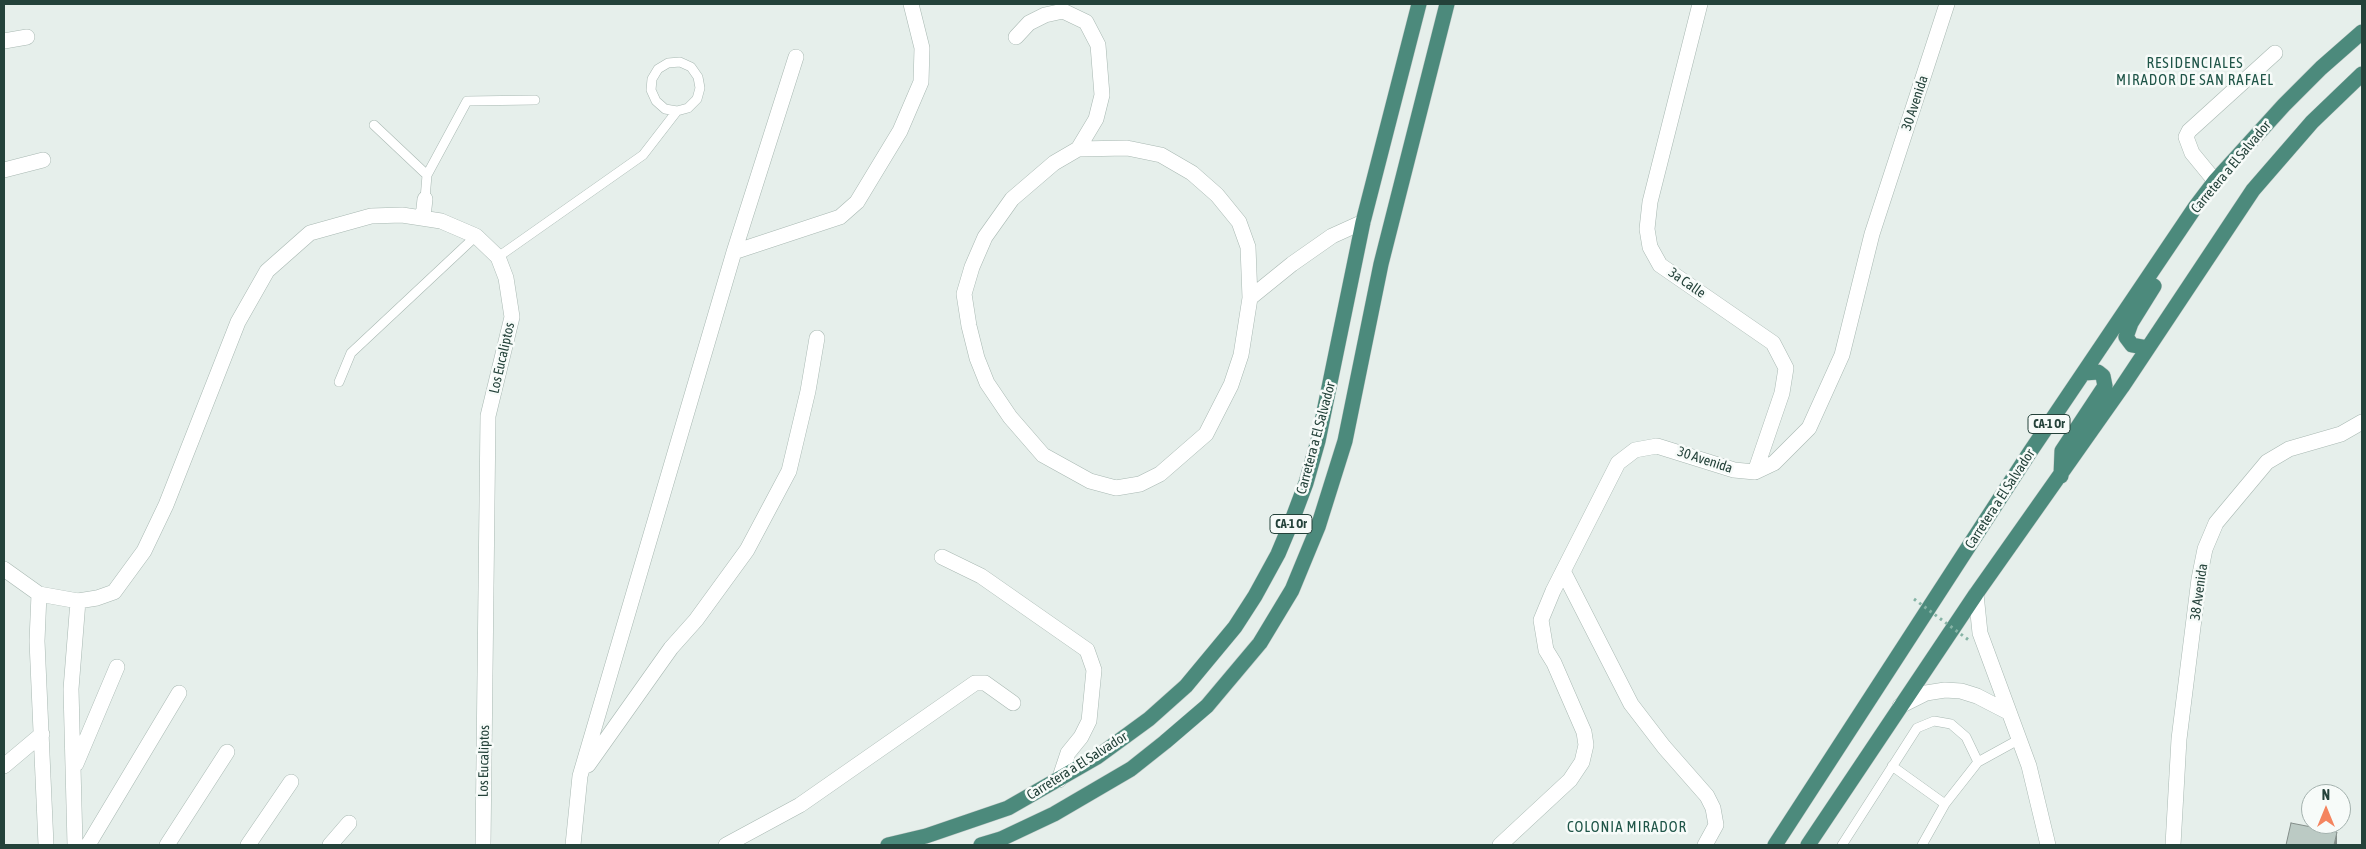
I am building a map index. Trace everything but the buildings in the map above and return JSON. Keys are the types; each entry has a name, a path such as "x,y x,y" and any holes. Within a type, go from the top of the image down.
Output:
{"highway":[{"name":"Carretera a El Salvador","path":"888,845 926,836 1008,808 1097,757 1149,719 1186,686 1235,627 1278,554 1306,483 1318,441 1363,222 1419,4"},
{"name":"Carretera a El Salvador","path":"981,845 1054,814 1131,769 1166,742 1207,706 1260,643 1292,590 1318,527 1345,441 1383,255 1447,4"},
{"name":"Carretera a El Salvador","path":"1775,845 2030,452 2183,224 2215,181 2284,105 2321,68 2362,32"},
{"name":"CA-1 Or","path":"1808,845 1976,594 2061,476 2253,190 2312,122 2362,74"},
{"path":"2148,348 2132,346 2126,337 2127,331 2172,256 2183,224"},
{"path":"2061,476 2062,451 2105,386 2103,376 2098,372 2084,373"}],"street":[{"path":"734,252 840,217 857,202 900,131 921,82 922,48 911,4"},
{"name":"3a Calle","path":"1700,4 1650,202 1648,229 1650,247 1660,264 1773,343 1786,368 1782,394 1754,472"},
{"name":"30 Avenida","path":"1500,845 1570,780 1582,762 1586,745 1584,732 1554,663 1546,650 1542,637 1541,620 1563,571 1618,463 1635,450 1648,446 1669,448 1734,470 1754,472 1774,463 1809,428 1842,355 1872,234 1947,4"},
{"path":"1016,37 1029,23 1045,15 1063,11 1086,22 1098,45 1102,95 1096,118 1078,149"},
{"path":"4,41 27,37"},
{"path":"2215,181 2192,153 2186,136 2189,131 2275,54"},
{"path":"573,845 580,776 734,252 796,57"},
{"path":"1126,148 1161,155 1192,173 1217,195 1239,222 1248,247 1250,298 1241,355 1231,385 1206,434 1160,474 1140,484 1116,488 1090,481 1043,455 1010,417 987,383 977,358 964,294 972,267 985,237 1012,200 1054,162 1078,149 1126,148"},
{"path":"4,170 43,160"},
{"path":"423,217 425,200"},
{"name":"Los Eucaliptos","path":"78,601 97,598 114,592 144,551 166,505 238,322 267,271 310,233 371,216 402,215 423,217 454,225 476,236 498,257 506,278 512,317 488,416 483,845"},
{"path":"1250,298 1292,264 1332,236 1363,222"},
{"path":"580,776 621,716 671,648 696,620 752,541 789,471 808,391 817,338"},
{"name":"38 Avenida","path":"2175,841 2179,739 2199,578 2205,549 2216,523 2268,462 2289,449 2341,434 2362,422"},
{"path":"942,558 981,576 1087,650 1094,670 1089,721 1081,737 1068,753 1059,780"},
{"path":"4,569 39,594 78,601 71,688 74,845"},
{"path":"1563,571 1631,704 1664,747 1707,796 1713,808 1716,825 1705,845"},
{"path":"39,594 37,641 46,845"},
{"path":"1976,594 1980,633 2029,766 2048,845"},
{"path":"74,770 117,667"},
{"path":"726,845 800,805 975,683 985,683 1013,704"},
{"path":"1900,706 1926,693 1945,690 1961,691 1977,696 2008,712"},
{"path":"88,845 179,693"},
{"path":"4,766 42,734"},
{"path":"1081,737 1097,757"},
{"path":"167,845 227,752"},
{"path":"248,845 291,782"},
{"path":"330,845 349,823"}],"lane":[{"path":"498,257 643,155 677,111 688,108 697,99 700,88 698,77 691,67 680,62 668,63 658,69 652,79 651,90 660,105 665,109 677,111"},
{"path":"425,200 427,175 467,101 535,100"},
{"path":"374,125 427,175"},
{"path":"339,382 352,353 476,236"},
{"path":"1842,845 1917,728 1934,721 1951,724 1966,737 1978,762"},
{"path":"1922,845 1945,804 1978,762 2018,740"},
{"path":"1892,766 1945,804"}],"path":[{"path":"1914,599 1970,641"}],"district":[{"name":"RESIDENCIALES MIRADOR DE SAN RAFAEL","path":"2195,72"},
{"name":"COLONIA MIRADOR","path":"1627,827"}]}
